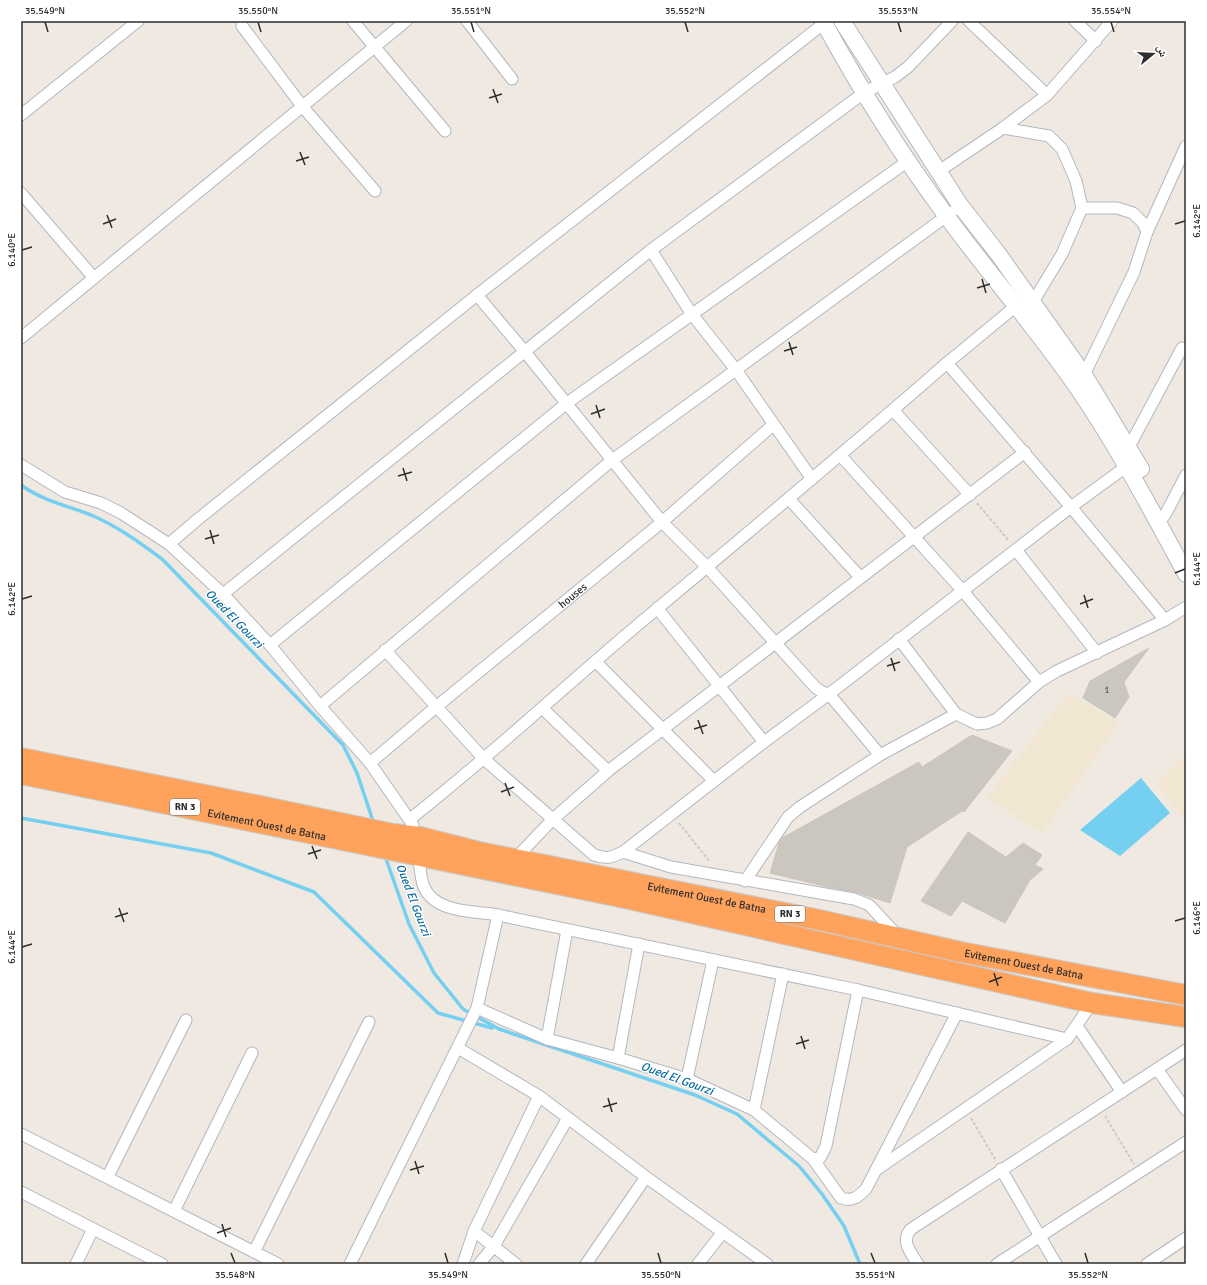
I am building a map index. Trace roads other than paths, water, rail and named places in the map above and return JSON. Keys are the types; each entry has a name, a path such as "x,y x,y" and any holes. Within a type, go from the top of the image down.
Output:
{"highway":[{"name":"Evitement Ouest de Batna","path":"21,758 348,832"},
{"name":"Evitement Ouest de Batna","path":"21,774 348,832"},
{"name":"RN 3","path":"348,832 408,845"},
{"name":"Evitement Ouest de Batna","path":"408,845 479,852 815,919 1061,972 1186,995"},
{"name":"Evitement Ouest de Batna","path":"408,845 620,897 1092,1002 1186,1017"}],"main road":[{"path":"824,21 864,92 908,161 947,217 1078,388 1161,518 1186,551"},
{"path":"842,21 884,83 960,205 1033,302 1084,374 1129,446 1186,574"}],"street":[{"path":"21,115 138,21"},
{"path":"354,21 445,131"},
{"path":"21,338 406,21"},
{"path":"467,21 512,79"},
{"path":"169,544 196,520 476,295 824,21"},
{"path":"222,594 651,250 864,92 884,83 908,67 952,21"},
{"path":"969,21 1047,95"},
{"path":"1075,21 1096,41"},
{"path":"939,171 1003,128 1047,95 1112,21"},
{"path":"243,23 302,106 375,191"},
{"path":"410,819 484,759 657,608 708,568 841,456 947,363 1016,306 1033,302 1062,254 1082,208 1076,181 1062,149 1049,136 1003,128"},
{"path":"1084,374 1134,272 1147,232 1186,146"},
{"path":"270,645 567,403 691,313 908,161"},
{"path":"21,193 94,278"},
{"path":"320,706 611,461 947,217 960,205"},
{"path":"1082,208 1118,208 1133,213 1143,223 1147,232"},
{"path":"651,250 691,313 736,370 812,479"},
{"path":"476,295 567,403 611,461 662,522 708,568 777,642 815,687 822,692 830,694 880,755"},
{"path":"1129,446 1185,346"},
{"path":"947,363 1025,452 1165,620"},
{"path":"893,410 970,495"},
{"name":"houses","path":"370,763 662,522 773,424"},
{"path":"515,859 552,820 608,771 1025,452"},
{"path":"841,456 962,590 1039,682"},
{"path":"21,465 65,492 101,503 121,513 169,544 222,594 270,645 320,706 370,763 410,819 408,845 423,886 434,901 449,908 498,915 783,974 1067,1039"},
{"path":"385,650 484,759 552,820 594,855 604,859 611,858 623,852 764,742 830,694 962,590 1127,466"},
{"path":"1161,518 1186,475"},
{"path":"789,499 860,577"},
{"path":"1016,550 1097,653"},
{"path":"899,639 956,714 977,724 987,723 997,719 1039,682 1057,671 1165,620 1186,607"},
{"path":"657,608 764,742"},
{"path":"596,662 714,781"},
{"path":"542,708 608,771"},
{"path":"745,881 788,817 800,807 880,755 956,714"},
{"path":"623,852 671,867 862,901 869,905 900,938"},
{"path":"604,859 608,878"},
{"path":"350,1264 476,1012 498,915"},
{"path":"547,1040 567,930"},
{"path":"618,1058 639,944"},
{"path":"687,1079 714,960"},
{"path":"754,1110 783,974"},
{"path":"813,1159 820,1158 826,1146 858,990"},
{"path":"876,1170 1067,1039 1092,1002"},
{"path":"476,1012 547,1040 618,1058 687,1079 754,1110 813,1159 837,1194 846,1200 851,1200 859,1196 866,1189 957,1013"},
{"path":"108,1176 186,1020"},
{"path":"254,1252 369,1022"},
{"path":"1077,1026 1122,1092"},
{"path":"458,1048 540,1096 646,1177 767,1264"},
{"path":"918,1264 907,1247 906,1236 911,1229 1186,1050"},
{"path":"174,1212 252,1053"},
{"path":"1157,1069 1186,1110"},
{"path":"463,1264 474,1231 540,1096"},
{"path":"479,1264 494,1246 568,1118"},
{"path":"21,1134 108,1176 174,1212 278,1264"},
{"path":"997,1264 1186,1142"},
{"path":"1001,1169 1056,1264"},
{"path":"586,1264 646,1177"},
{"path":"21,1192 162,1264"},
{"path":"76,1264 93,1229"},
{"path":"474,1231 516,1264"},
{"path":"698,1264 723,1232"},
{"path":"1147,1264 1186,1238"}],"water":[{"path":"1141,778 1170,813 1120,856 1080,830"}],"waterway":[{"name":"Oued El Gourzi","path":"21,485 46,499 91,515 110,524 162,559 343,745 357,773 374,824"},
{"path":"21,818 211,853 314,892 438,1013 492,1028"},
{"name":"Oued El Gourzi","path":"385,856 409,924 434,973 463,1009 499,1029 695,1095 737,1114 799,1166 822,1194 844,1226 860,1264"}]}
